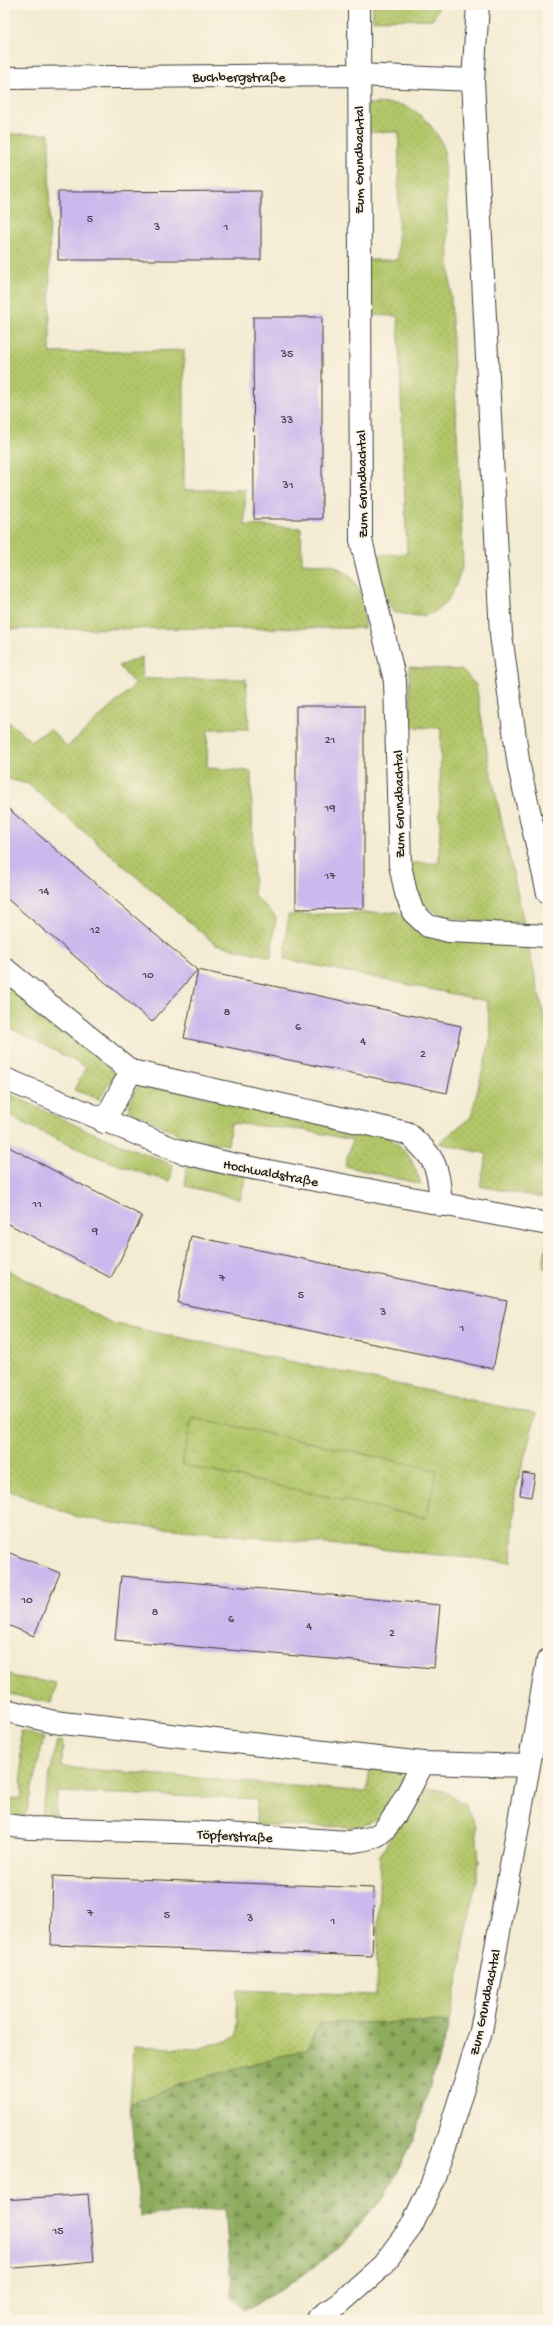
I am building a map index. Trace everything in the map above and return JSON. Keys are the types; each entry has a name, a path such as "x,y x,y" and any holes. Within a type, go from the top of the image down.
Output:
{"street":[{"name":"Zum Grundbachtal","path":"358,5 361,540 395,681 400,865 404,886 413,912 428,926 449,931 548,936"},
{"path":"478,5 473,80 501,635 519,767 548,893"},
{"name":"Buchbergstraße","path":"5,78 358,75 473,80"},
{"path":"5,969 131,1071 407,1133 428,1151 439,1174 441,1205"},
{"path":"104,1122 131,1071"},
{"name":"Hochwaldstraße","path":"5,1079 104,1122 181,1152 231,1164 441,1205 548,1224"},
{"name":"Zum Grundbachtal","path":"316,2320 340,2303 383,2265 411,2227 431,2186 481,2031 548,1660"},
{"path":"5,1710 54,1722 423,1763 528,1766"},
{"name":"Töpferstraße","path":"5,1825 30,1828 209,1834 349,1842 366,1840 380,1834 395,1814 423,1763"}],"green space":[{"path":"373,5 440,5 433,19 373,20"},
{"path":"368,104 396,104 412,109 426,120 441,141 444,148 463,564 454,589 445,604 431,614 421,616 393,612 368,555 407,554 398,316 363,315 361,260 398,260 399,132 360,132"},
{"path":"5,134 49,134 50,353 184,350 184,490 245,490 245,525 301,528 302,563 333,565 350,575 363,595 364,628 5,629"},
{"path":"142,657 142,679 246,679 249,729 208,729 207,768 251,771 254,896 276,917 271,957 215,944 28,784 5,778 5,719 31,741 50,729 67,747 135,685 119,666"},
{"path":"409,667 462,670 476,685 489,764 524,923 480,921 449,916 435,911 423,904 414,894 411,883 409,863 439,863 441,728 411,727"},
{"path":"398,912 415,928 528,945 548,1033 548,1196 539,1197 480,1186 487,1154 439,1143 471,1117 491,1036 487,1001 285,959 288,915"},
{"path":"5,979 117,1071 99,1099 74,1090 86,1067 5,1025"},
{"path":"136,1087 167,1089 382,1135 398,1144 408,1154 421,1184 345,1166 352,1140 303,1130 231,1123 228,1145 185,1137 128,1110"},
{"path":"5,1092 86,1130 173,1165 170,1181 128,1168 85,1152 5,1113"},
{"path":"187,1166 246,1176 240,1199 185,1186"},
{"path":"548,1240 548,1270 543,1267"},
{"path":"5,1269 112,1323 536,1414 515,1493 511,1562 113,1523 74,1516 5,1489"},
{"path":"192,1417 437,1470 426,1518 182,1465"},
{"path":"5,1672 15,1677 56,1683 51,1703 5,1693"},
{"path":"20,1731 44,1738 25,1818 5,1813 5,1799 22,1798"},
{"path":"57,1741 63,1742 62,1767 367,1792 370,1767 397,1771 403,1777 396,1795 388,1809 377,1819 359,1827 256,1825 257,1799 57,1792 56,1819 40,1820"},
{"path":"423,1787 444,1791 464,1804 476,1826 479,1863 450,2022 320,2023 307,2049 183,2083 130,2104 134,2046 198,2049 236,2037 238,1990 376,1995 380,1855"},
{"path":"450,2022 413,2140 384,2197 341,2246 287,2287 244,2310 232,2297 225,2209 140,2216 130,2104 183,2083 307,2049 320,2023"}],"building":[{"path":"261,191 261,260 58,260 58,192"},
{"path":"253,317 322,317 322,519 254,519"},
{"path":"296,706 364,706 364,908 296,909"},
{"path":"5,806 197,970 152,1022 5,897"},
{"path":"198,970 461,1026 447,1093 184,1038"},
{"path":"5,1145 142,1216 111,1278 5,1222"},
{"path":"191,1236 507,1301 493,1369 178,1303"},
{"path":"523,1473 535,1475 531,1497 520,1495"},
{"path":"5,1551 60,1573 34,1636 5,1624"},
{"path":"121,1576 440,1605 434,1668 115,1640"},
{"path":"53,1876 374,1888 372,1956 51,1945"},
{"path":"88,2194 94,2261 5,2269 5,2200"}]}
